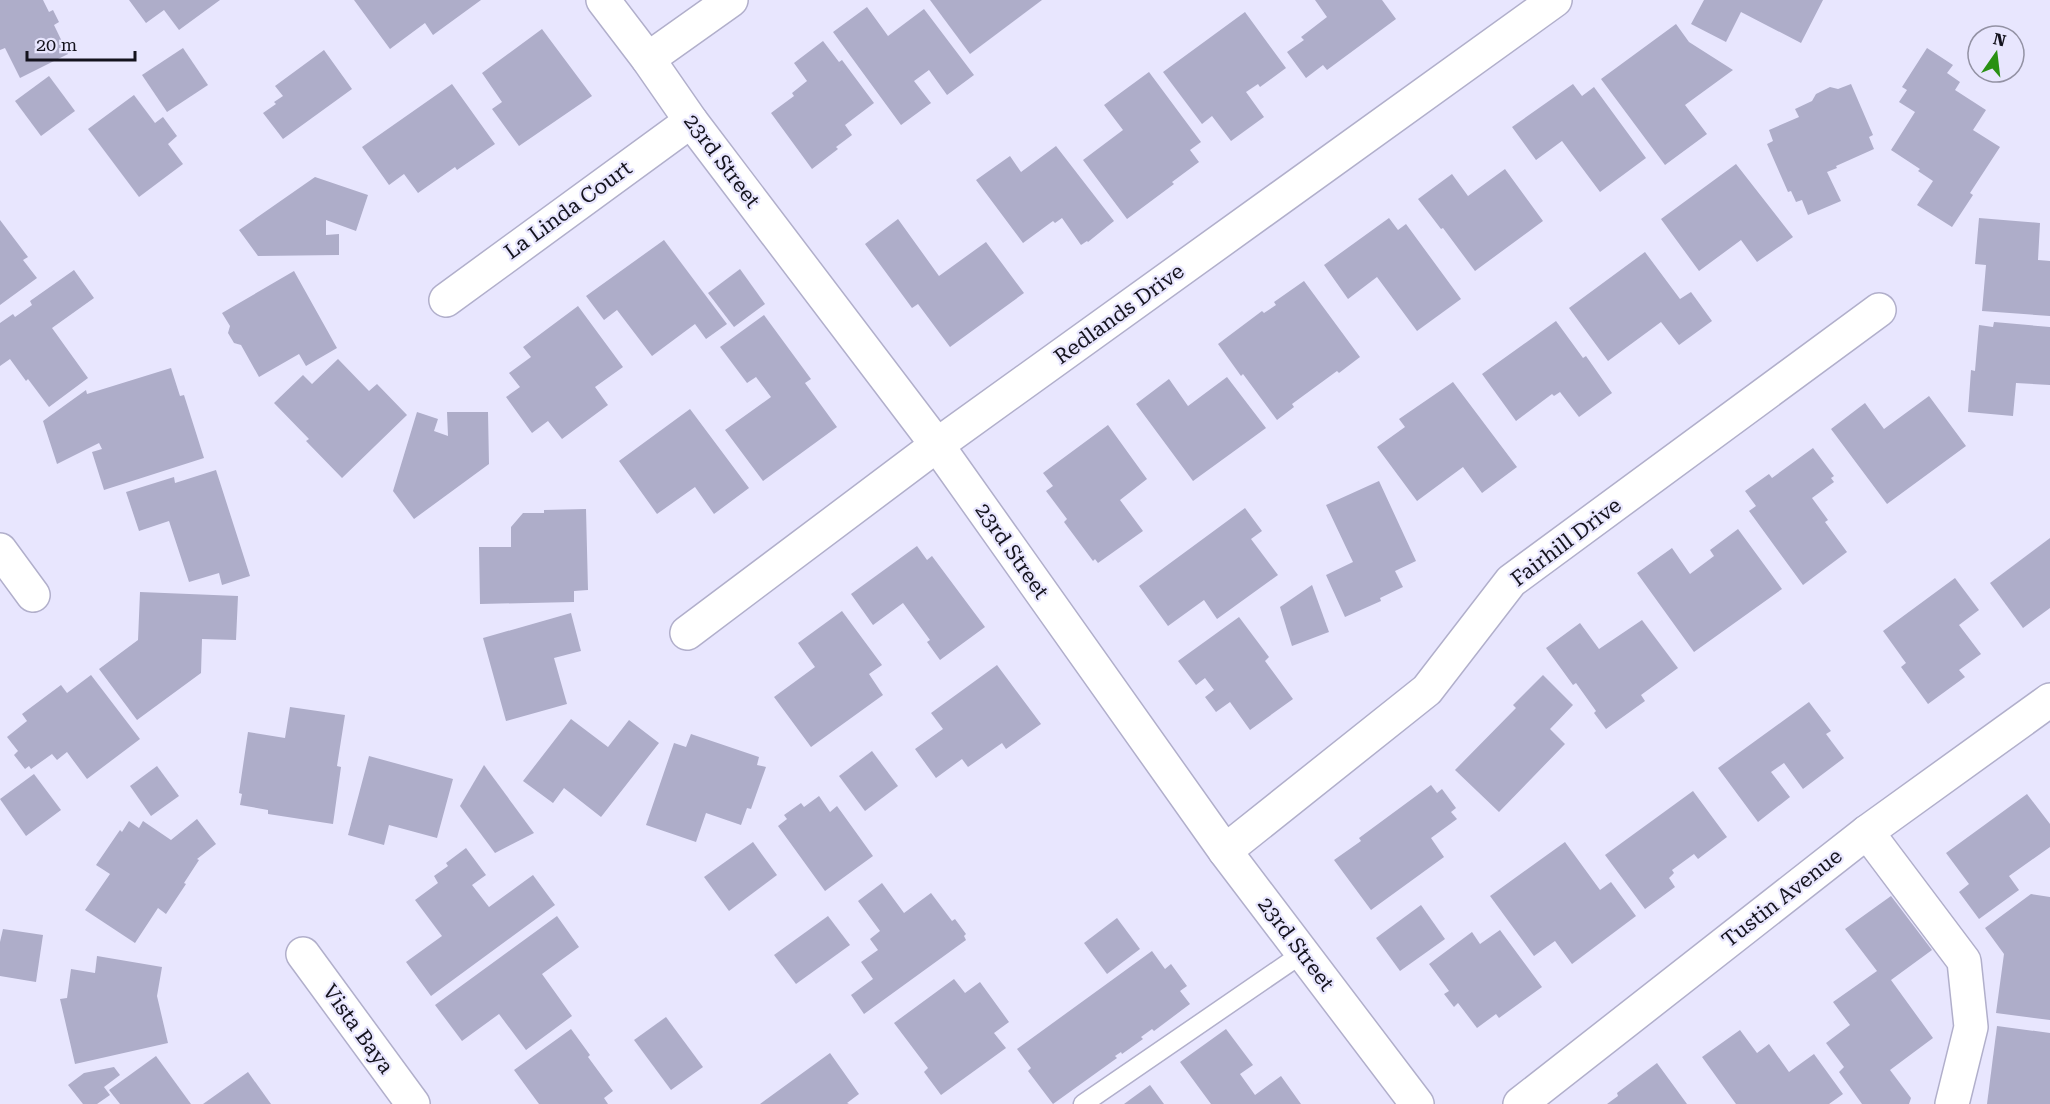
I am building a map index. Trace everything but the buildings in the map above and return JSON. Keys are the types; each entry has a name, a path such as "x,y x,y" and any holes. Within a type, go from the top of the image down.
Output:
{"street":[{"name":"23rd Street","path":"603,0 691,121 937,445 1225,850 1417,1104"},
{"path":"648,60 731,0"},
{"name":"Redlands Drive","path":"687,633 937,445 1555,0"},
{"name":"La Linda Court","path":"446,300 691,121"},
{"name":"Fairhill Drive","path":"1225,850 1427,690 1511,581 1879,310"},
{"path":"0,550 33,595"},
{"name":"Tustin Avenue","path":"1520,1104 1867,832 2050,700"},
{"path":"1867,832 1964,961 1971,1027 1952,1104"},
{"name":"Vista Baya","path":"303,954 413,1104"}],"lane":[{"path":"1083,1104 1303,953"}]}
